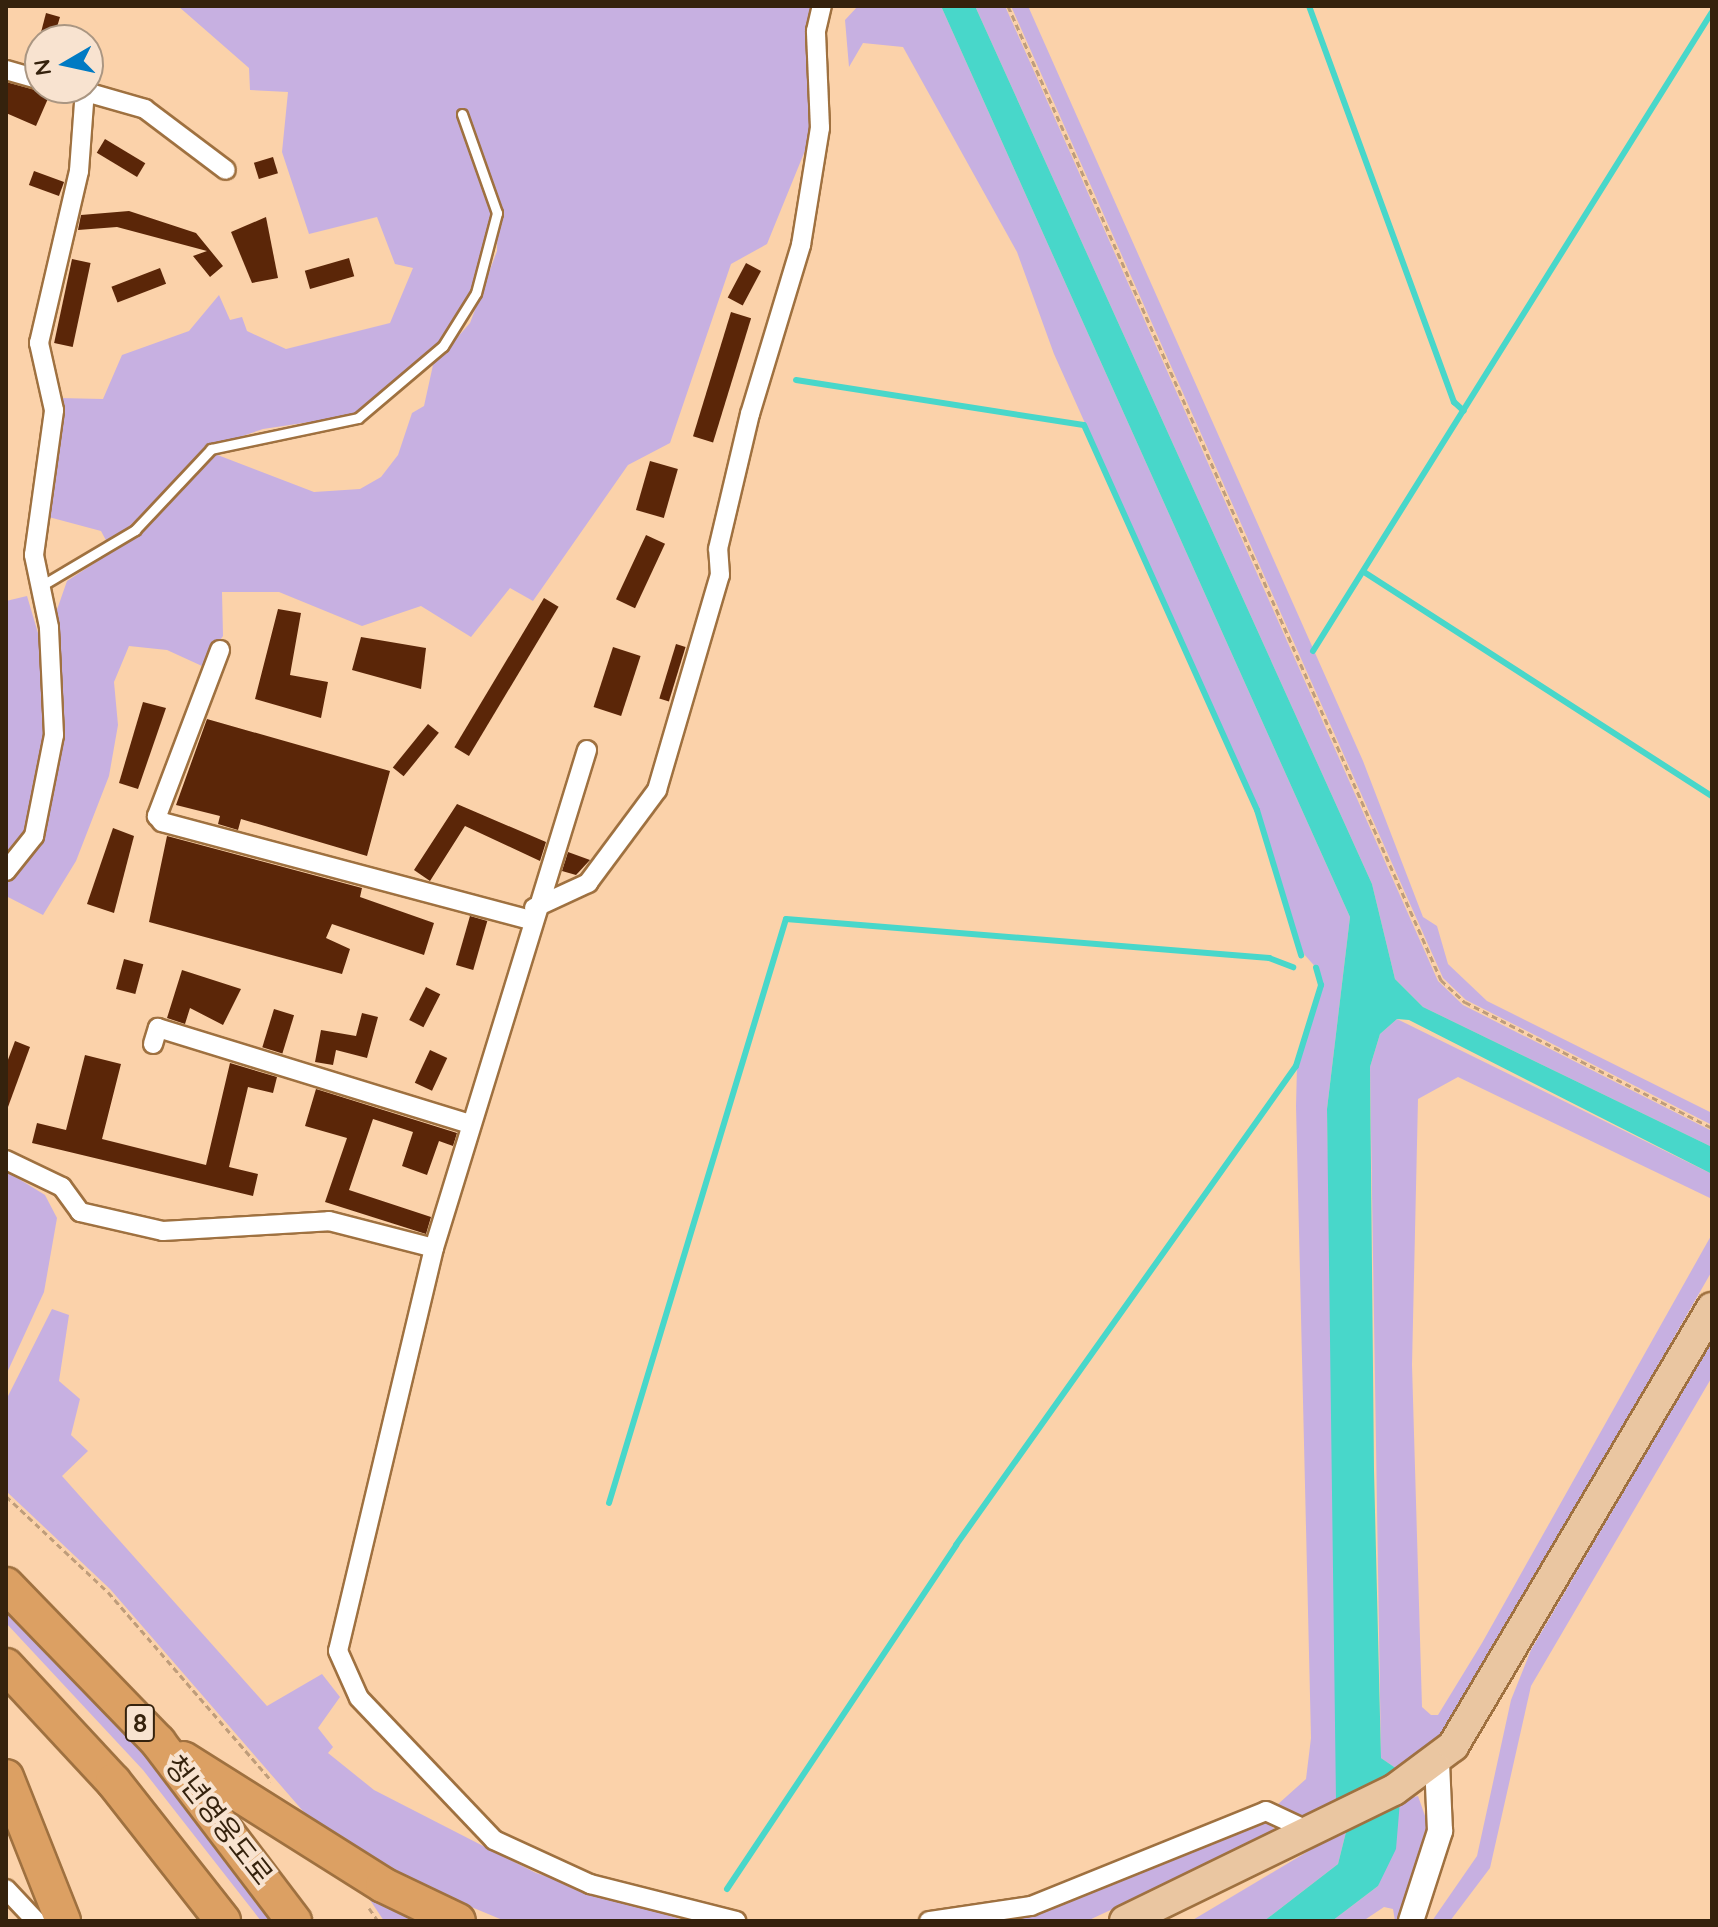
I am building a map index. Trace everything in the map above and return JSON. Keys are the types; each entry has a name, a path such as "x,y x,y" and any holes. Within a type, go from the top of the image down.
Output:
{"highway":[{"name":"청년영웅도로","path":"6,1585 158,1742 294,1921"},
{"name":"청년영웅도로","path":"6,1666 113,1781 223,1921"},
{"path":"158,1742 357,1870 458,1921"},
{"path":"6,1777 63,1921"}],"main road":[{"path":"1125,1921 1394,1790 1437,1761 1483,1700 1712,1308"}],"street":[{"path":"220,650 197,693 157,816 162,822 532,914 588,883 657,790 720,575 718,549 750,414 801,245 820,128 816,31 822,6"},
{"path":"104,97 145,109 226,170"},
{"path":"6,871 34,836 54,735 49,627 34,555 54,410 39,343 79,171 78,104"},
{"path":"587,750 532,914 434,1248 340,1621 344,1672 359,1698 494,1840 590,1884 736,1921"},
{"path":"153,1044 158,1028 470,1124"},
{"path":"6,1160 62,1187 80,1212 163,1231 329,1221 434,1248"},
{"path":"1411,1921 1440,1831 1437,1761"},
{"path":"929,1921 1031,1906 1266,1811 1321,1825"},
{"path":"6,1889 36,1921"}],"lane":[{"path":"39,587 135,530 211,449 358,418 443,346 476,293 497,213 462,114"}],"path":[{"path":"1008,6 1441,980 1465,1002 1712,1128"},
{"path":"6,1496 108,1592 278,1789"},
{"path":"363,1899 378,1921"}],"shaded area":[{"path":"178,6 813,6 813,131 767,244 731,264 670,443 628,465 533,601 510,588 471,637 421,606 362,626 279,592 222,592 223,636 202,666 167,650 129,646 114,682 118,725 109,776 76,861 43,915 6,896 6,884 37,849 51,804 59,753 53,621 67,581 139,534 215,454 314,492 360,489 381,477 398,455 412,413 424,406 433,365 470,323 497,251 498,195 468,114 460,115 494,213 473,293 441,344 357,415 263,429 210,447 109,546 101,531 45,516 59,398 103,399 122,355 189,331 219,295 230,320 242,317 247,331 286,349 390,323 413,268 395,264 377,217 309,234 282,152 288,92 250,90 249,68"},
{"path":"858,6 941,6 1350,917 1327,1109 1340,1734 1336,1801 1306,1819 1277,1805 1306,1779 1311,1738 1296,1106 1297,1066 1322,985 1319,971 1303,953 1258,809 1054,354 1017,252 903,47 863,43 849,67 845,20"},
{"path":"975,6 1005,6 1438,981 1463,1005 1712,1131 1712,1147 1423,1007 1395,979 1372,884"},
{"path":"1011,6 1028,6 1363,761 1423,917 1437,926 1448,964 1487,1001 1712,1113 1712,1125 1466,1000 1443,978"},
{"path":"27,596 46,660 46,731 27,831 6,862 6,601"},
{"path":"1397,1019 1712,1174 1712,1199 1458,1077 1418,1099 1412,1365 1422,1707 1431,1715 1438,1715 1482,1643 1712,1234 1712,1271 1455,1718 1435,1744 1397,1769 1381,1758 1370,1067 1380,1034"},
{"path":"6,1171 45,1195 57,1218 44,1292 6,1375"},
{"path":"52,1309 69,1315 59,1381 80,1399 71,1435 88,1451 62,1476 267,1706 322,1674 340,1697 318,1728 333,1747 328,1753 374,1790 536,1873 686,1921 505,1921 428,1889 309,1818 110,1589 6,1491 6,1400"},
{"path":"1712,1341 1712,1377 1531,1686 1490,1868 1450,1921 1432,1921 1477,1856 1511,1700 1531,1650"},
{"path":"6,1605 153,1761 276,1921 261,1921 143,1770 6,1623"},
{"path":"1418,1796 1430,1830 1408,1921 1395,1921 1393,1909 1384,1907 1363,1921 1332,1921 1378,1886 1400,1801"},
{"path":"1266,1821 1278,1832 1087,1921 1014,1921"},
{"path":"1347,1828 1338,1864 1264,1921 1191,1921"},
{"path":"358,1882 435,1921 384,1921"}],"water":[{"path":"941,6 975,6 1372,884 1395,979 1423,1007 1712,1147 1712,1174 1409,1020 1397,1019 1380,1034 1370,1067 1374,1470 1381,1758 1397,1769 1336,1801 1327,1109 1350,917"},
{"path":"1400,1801 1396,1849 1378,1886 1332,1921 1264,1921 1338,1864 1347,1828"}],"building":[{"path":"46,13 60,17 58,24 43,24"},
{"path":"6,82 24,87 24,104 46,104 36,126 6,113"},
{"path":"105,139 145,163 137,177 97,153"},
{"path":"273,157 278,173 259,179 254,163"},
{"path":"34,171 64,182 59,196 29,185"},
{"path":"129,211 196,233 223,266 210,277 193,256 207,251 117,227 78,230 81,215"},
{"path":"266,217 278,278 252,283 231,232"},
{"path":"349,258 354,276 310,289 305,271"},
{"path":"72,259 91,263 73,347 54,343"},
{"path":"746,263 761,271 743,305 728,297"},
{"path":"160,268 166,284 118,303 111,287"},
{"path":"731,312 751,318 713,442 693,436"},
{"path":"650,461 678,469 664,518 636,510"},
{"path":"646,535 665,544 635,608 616,599"},
{"path":"544,598 559,607 469,756 454,747"},
{"path":"278,609 301,613 290,675 328,682 321,718 255,699"},
{"path":"361,637 426,648 421,689 352,670"},
{"path":"676,644 686,647 669,701 659,699"},
{"path":"613,647 641,656 621,716 594,707"},
{"path":"143,702 166,708 138,789 119,783"},
{"path":"207,719 390,771 367,856 241,819 238,830 218,824 220,816 176,805"},
{"path":"428,724 439,733 404,776 393,768"},
{"path":"457,804 546,842 540,861 465,826 430,881 414,870"},
{"path":"113,828 134,836 114,913 87,904"},
{"path":"167,836 362,888 360,897 434,923 424,955 332,924 326,938 350,949 342,974 149,922"},
{"path":"568,852 590,860 576,875 562,871"},
{"path":"470,916 487,921 473,970 456,965"},
{"path":"124,959 143,964 135,994 116,989"},
{"path":"182,970 241,989 223,1025 190,1008 185,1024 167,1018"},
{"path":"426,987 440,994 423,1027 409,1020"},
{"path":"274,1009 294,1015 282,1053 262,1047"},
{"path":"362,1013 378,1017 367,1058 336,1050 333,1065 315,1062 321,1030 356,1036"},
{"path":"15,1041 30,1047 8,1107 6,1065"},
{"path":"430,1050 447,1058 432,1091 415,1083"},
{"path":"85,1055 121,1064 102,1139 206,1165 230,1063 277,1077 273,1093 248,1087 229,1167 258,1174 253,1196 32,1143 37,1123 66,1130"},
{"path":"316,1089 457,1133 453,1146 439,1141 427,1175 402,1166 413,1132 373,1119 349,1190 431,1217 426,1234 325,1202 347,1138 305,1126"}],"waterway":[{"path":"1309,6 1454,402 1464,411"},
{"path":"1313,651 1712,12"},
{"path":"796,380 1084,425 1257,810 1301,955"},
{"path":"1364,572 1712,796"},
{"path":"609,1503 786,919 1269,958 1293,967"},
{"path":"727,1889 956,1545 1296,1066 1321,985 1316,968"}]}
